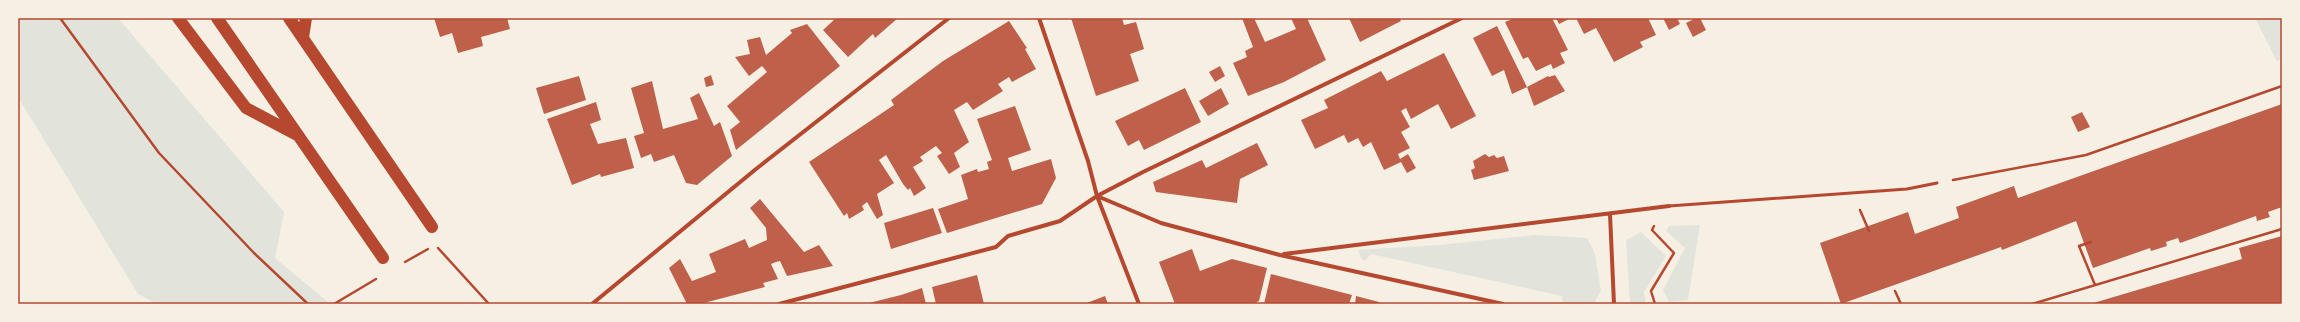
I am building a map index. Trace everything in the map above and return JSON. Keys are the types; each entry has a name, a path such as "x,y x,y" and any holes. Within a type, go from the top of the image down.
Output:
{"highway":[{"path":"178,18 246,108 300,137"},
{"path":"217,18 383,258"},
{"path":"289,18 432,227"},
{"path":"303,37 306,18"}],"street":[{"path":"592,304 756,169 949,18"},
{"path":"1039,18 1088,161 1097,196 1139,304"},
{"path":"779,304 996,248 1008,236 1060,221 1097,196 1143,172 1462,18"},
{"path":"1097,196 1161,223 1280,255 1503,304"},
{"path":"1280,255 1669,206"},
{"path":"1610,214 1614,304"}],"lane":[{"path":"1669,206 1906,189 1938,183"}],"path":[{"path":"60,18 159,153 254,253 308,304"},
{"path":"1938,183 2086,155 2282,86"},
{"path":"1852,193 1869,232"},
{"path":"1655,304 1651,291 1674,253 1652,230 1669,206"},
{"path":"2032,304 2042,303 2095,285 2282,229"},
{"path":"2091,242 2079,246 2095,285"},
{"path":"401,264 435,245 489,304"},
{"path":"334,304 381,276"},
{"path":"1895,291 1901,304"}],"shaded area":[{"path":"18,18 118,18 284,212 275,258 329,304 157,304 138,294 18,97"},
{"path":"2255,18 2282,18 2282,59 2277,61"},
{"path":"1700,225 1688,300 1669,302 1663,290 1685,248 1666,231 1669,226"},
{"path":"1641,232 1666,256 1644,292 1646,304 1630,304 1626,240"},
{"path":"1536,235 1587,238 1595,254 1601,291 1594,304 1563,304 1562,296 1371,254 1365,261 1362,260 1358,250 1439,245"}],"building":[{"path":"434,18 507,18 510,29 481,37 483,46 458,53 452,33 440,37"},
{"path":"836,18 898,18 875,38 873,34 848,57 823,30"},
{"path":"1071,18 1122,18 1124,25 1136,22 1144,49 1130,54 1139,81 1096,96"},
{"path":"1242,18 1254,18 1265,42 1296,29 1291,18 1307,18 1326,60 1284,82 1248,96 1233,63 1247,57 1245,51 1253,47"},
{"path":"1349,18 1399,18 1401,21 1360,42"},
{"path":"1515,18 1552,18 1568,50 1560,53 1565,63 1553,69 1551,64 1536,71 1528,57 1523,59 1505,22"},
{"path":"1556,18 1571,18 1559,24"},
{"path":"1576,18 1648,18 1656,35 1640,42 1643,47 1614,62 1596,28 1584,34"},
{"path":"1663,18 1677,18 1680,24 1669,30"},
{"path":"1696,18 1700,18 1706,30 1693,37 1686,23"},
{"path":"1009,21 1027,48 1025,49 1036,69 1012,82 1009,77 998,84 1003,91 973,110 967,102 954,110 969,142 954,153 960,167 949,174 937,156 942,153 936,146 920,157 923,161 913,167 926,188 914,196 910,188 908,190 903,184 886,155 879,160 894,183 877,194 883,215 877,219 867,202 862,206 864,210 849,219 847,213 844,216 809,162 894,105 891,100 943,61"},
{"path":"807,24 840,66 736,150 730,130 740,122 727,106 767,72 762,66 749,76 735,57 750,54 747,40 760,37 766,55 792,33 790,30"},
{"path":"1497,26 1527,87 1512,94 1504,70 1492,76 1473,38"},
{"path":"1444,53 1476,116 1451,129 1438,104 1411,119 1406,108 1401,111 1410,127 1401,132 1410,148 1398,154 1400,159 1408,154 1416,168 1407,173 1401,162 1384,170 1371,142 1363,147 1358,138 1348,143 1344,135 1315,149 1301,120 1328,108 1324,100 1381,71 1387,81"},
{"path":"1220,66 1225,76 1215,82 1209,72"},
{"path":"711,75 714,85 706,87 704,78"},
{"path":"1555,75 1565,91 1534,106 1527,87 1548,76"},
{"path":"579,76 586,100 544,114 536,88"},
{"path":"652,81 663,129 698,119 690,98 699,93 714,126 720,122 732,156 697,185 686,183 674,155 654,162 651,154 641,158 634,136 644,133 631,88"},
{"path":"1185,88 1201,122 1144,150 1139,140 1128,146 1115,121"},
{"path":"1221,88 1229,104 1208,116 1199,101"},
{"path":"596,102 601,120 590,124 598,144 626,138 634,168 601,177 600,174 572,185 547,119"},
{"path":"2282,104 2282,207 2268,212 2270,217 2257,221 2256,216 2180,243 2178,238 2166,242 2167,246 2151,251 2150,248 2093,268 2076,221 2002,250 2001,247 1841,304 1820,243 1908,212 1915,234 1959,218 1956,207 2014,186 2018,198"},
{"path":"1015,106 1031,150 1008,158 1012,171 1051,159 1056,178 1042,204 947,233 938,209 968,199 961,175 977,169 978,172 989,169 987,162 992,160 977,119"},
{"path":"2082,112 2090,127 2078,132 2071,117"},
{"path":"1257,143 1268,165 1240,179 1237,203 1156,192 1153,182 1202,160 1206,168"},
{"path":"1485,154 1489,157 1494,155 1497,158 1504,156 1509,171 1474,180 1471,170 1475,168 1473,161"},
{"path":"760,199 804,252 819,245 833,266 787,276 780,261 776,262 771,264 778,279 763,283 765,287 700,304 687,304 669,268 680,259 692,281 716,272 709,254 745,239 749,248 767,240 766,228 750,208"},
{"path":"933,208 942,233 891,249 884,223"},
{"path":"2282,236 2282,304 2090,304 2242,259 2239,248"},
{"path":"1192,249 1200,271 1232,259 1267,268 1259,301 1253,304 1175,304 1159,262"},
{"path":"1271,274 1352,295 1349,304 1264,304"},
{"path":"977,275 984,304 936,304 932,287"},
{"path":"922,288 926,304 865,304 901,295"},
{"path":"1105,296 1108,304 1084,304"},
{"path":"1356,296 1379,302 1379,304 1355,304"}]}
